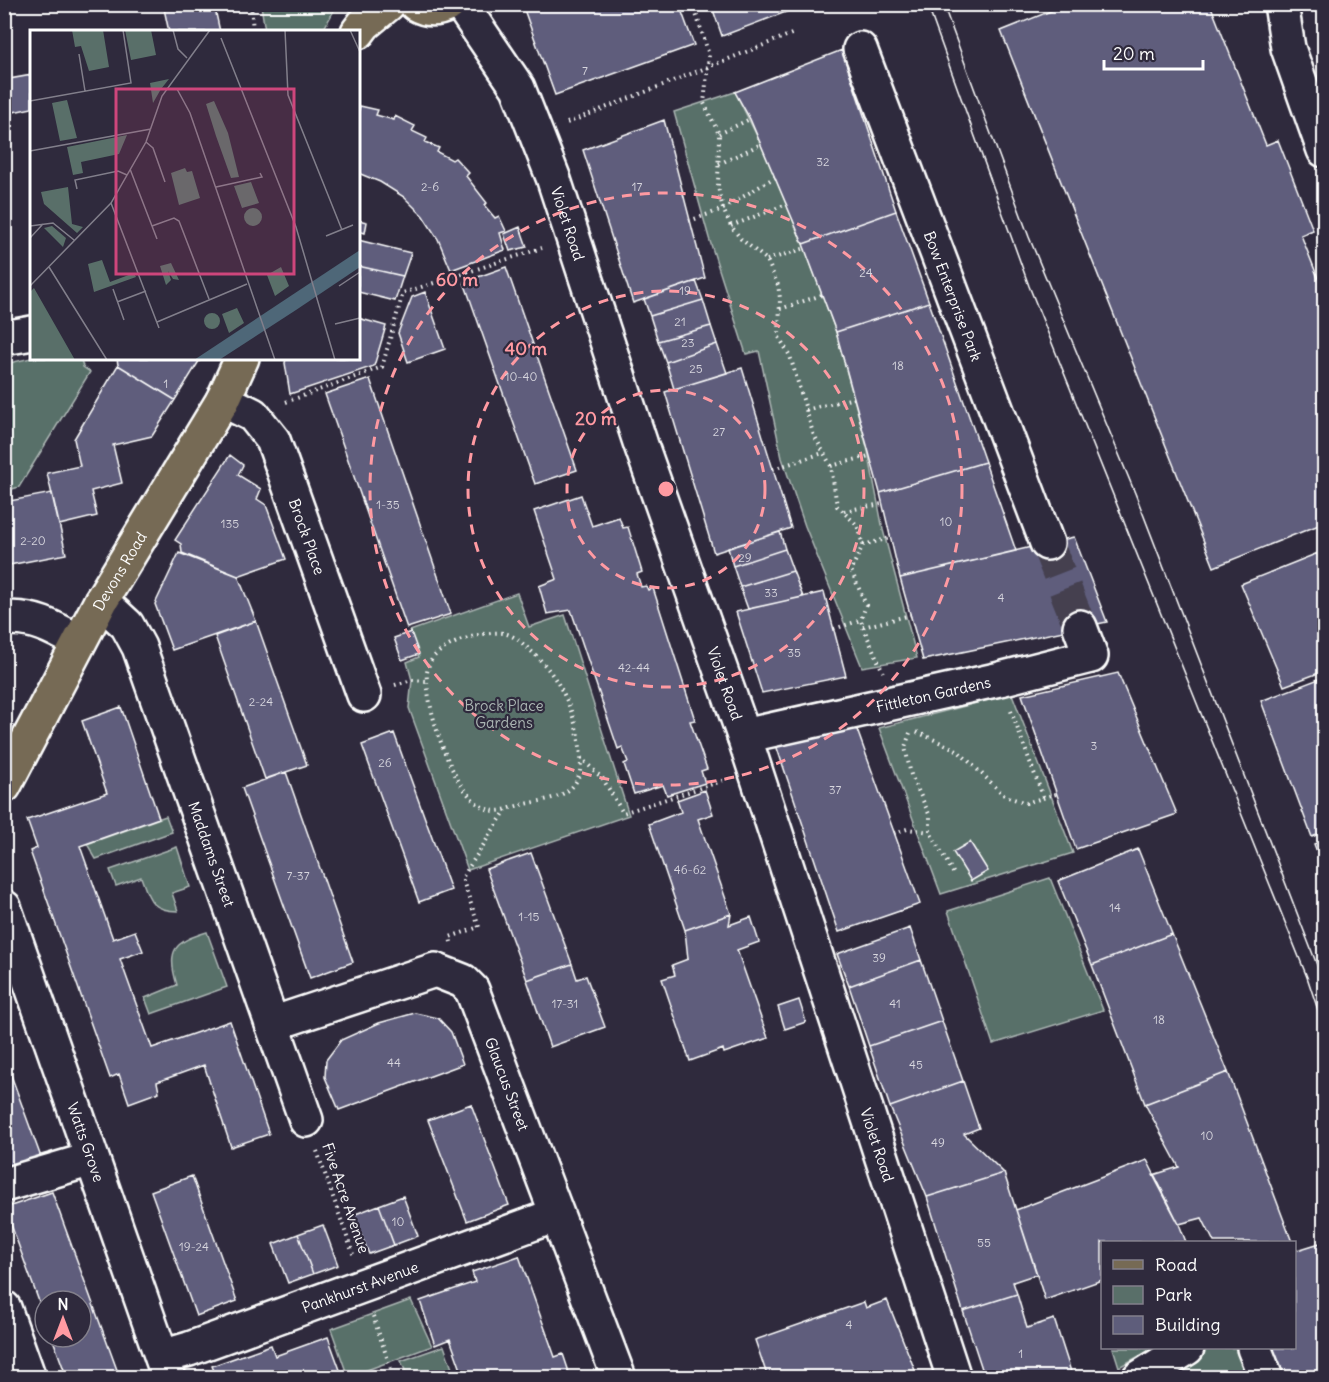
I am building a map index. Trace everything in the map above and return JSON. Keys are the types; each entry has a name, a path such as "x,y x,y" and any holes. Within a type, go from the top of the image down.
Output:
{"main road":[{"path":"360,30 388,4"},
{"path":"416,4 429,9 439,9 449,4"},
{"name":"Devons Road","path":"4,786 101,601 223,400 241,360"}],"street":[{"name":"Violet Road","path":"461,4 510,74 534,126 557,188 641,446 744,736 954,1377"},
{"path":"1281,4 1288,48 1324,150"},
{"name":"Bow Enterprise Park","path":"860,49 1047,543"},
{"path":"4,338 30,333"},
{"name":"Brock Place","path":"223,400 253,415 273,441 364,695"},
{"name":"Maddams Street","path":"101,601 127,625 139,647 306,1120"},
{"path":"4,619 21,618 51,626 79,642"},
{"name":"Fittleton Gardens","path":"744,736 999,679 1091,653"},
{"name":"Watts Grove","path":"4,907 166,1367"},
{"path":"272,1024 435,970 463,981"},
{"name":"Glaucus Street","path":"463,981 472,990 618,1377"},
{"path":"4,1185 92,1159"},
{"name":"Pankhurst Avenue","path":"166,1367 189,1349 368,1299 556,1215"},
{"path":"4,1308 29,1377"},
{"path":"1139,1377 1184,1349"},
{"path":"1255,1349 1266,1377"}],"path":[{"path":"251,4 253,30"},
{"path":"693,4 709,55 704,103 719,134 718,187 723,209 731,226 741,239 768,260 778,285 779,337 790,356 813,433 831,466 837,506 857,525 863,545 851,570 866,605 861,620 896,701"},
{"path":"561,125 794,33"},
{"path":"719,134 750,118"},
{"path":"719,164 761,144"},
{"path":"689,221 723,209 775,177"},
{"path":"731,226 787,204"},
{"path":"253,415 382,367 404,293 546,247"},
{"path":"768,260 806,248"},
{"path":"780,309 822,296"},
{"path":"806,410 854,398"},
{"path":"773,469 823,453"},
{"path":"831,466 869,456"},
{"path":"843,511 882,504"},
{"path":"863,545 890,538"},
{"path":"863,627 911,615"},
{"path":"834,629 861,620"},
{"path":"486,633 506,634 521,642 550,670 560,687 571,713 581,758 581,773 566,791 558,796 506,810 490,810 478,804 453,774 437,730 429,704 427,673 433,658 447,646 486,633"},
{"path":"999,679 1044,799"},
{"path":"955,876 930,832 930,816 911,775 905,747 912,730 957,750 1005,796 1026,803 1056,794"},
{"path":"581,758 603,780 623,813 727,779"},
{"path":"463,981 450,937 478,927 462,878 506,810"},
{"path":"894,833 907,829 930,832"},
{"name":"Five Acre Avenue","path":"306,1120 394,1377"}],"green space":[{"path":"261,4 337,5 323,30 265,30"},
{"path":"735,92 761,144 803,243 836,332 868,451 883,530 917,658 862,667 805,526 782,458 759,351 746,354 709,238 674,112"},
{"path":"30,358 81,360 83,367 90,372 19,487 5,491 5,364"},
{"name":"Brock Place Gardens","path":"517,593 529,627 565,615 629,815 468,870 409,708 412,680 407,662 419,657 410,631"},
{"path":"1012,694 1073,853 941,894 879,728"},
{"path":"166,816 172,832 96,859 87,844"},
{"path":"177,847 190,887 172,893 178,911 162,909 152,902 141,877 116,886 110,870"},
{"path":"1050,878 1103,1010 993,1044 948,911"},
{"path":"207,932 227,987 151,1014 145,998 177,985 172,963 176,949 187,940"},
{"path":"411,1300 432,1346 348,1377 331,1329"},
{"path":"444,1346 455,1377 408,1377 401,1361"},
{"path":"1113,1349 1152,1349 1119,1367"},
{"path":"1208,1349 1241,1349 1253,1378 1158,1378"}],"building":[{"path":"163,4 214,4 220,30 169,30"},
{"path":"522,4 679,4 694,45 555,95"},
{"path":"711,4 807,4 722,36"},
{"path":"1068,4 1210,4 1266,145 1278,140 1313,230 1301,235 1324,293 1324,523 1214,567 1001,31"},
{"path":"842,50 896,211 803,244 750,119 735,92"},
{"path":"30,75 30,108 4,114 4,80"},
{"path":"360,106 378,110 376,115 394,120 395,116 415,126 412,131 427,138 425,142 439,148 437,152 452,160 455,158 469,173 466,176 487,203 484,205 495,218 499,216 506,231 500,233 505,250 451,270 438,239 423,216 404,197 380,182 360,174"},
{"path":"664,120 705,278 633,303 583,150"},
{"path":"896,211 929,302 836,332 803,244"},
{"path":"360,220 367,222 365,233 360,232"},
{"path":"520,227 527,247 510,251 504,234"},
{"path":"360,240 411,253 403,276 360,266"},
{"path":"360,266 403,276 395,301 360,292"},
{"path":"506,267 577,470 535,484 464,282"},
{"path":"696,281 703,300 650,316 644,299"},
{"path":"425,292 445,349 408,362 398,333 412,297"},
{"path":"703,300 711,326 658,341 650,316"},
{"path":"929,302 985,462 880,493 836,332"},
{"path":"360,319 386,326 374,366 290,394 286,360 360,360"},
{"path":"711,326 717,344 666,362 658,341"},
{"path":"717,344 727,373 674,389 666,362"},
{"path":"117,360 200,360 175,400 118,365"},
{"path":"118,365 175,400 152,436 113,445 122,483 91,491 97,516 59,525 47,473 80,466 74,439"},
{"path":"742,368 791,528 714,553 665,392"},
{"path":"370,379 451,614 407,628 325,394"},
{"path":"230,455 243,465 238,475 261,489 257,499 266,505 286,559 238,576 182,553 181,544 175,540"},
{"path":"985,462 1016,551 900,578 880,493"},
{"path":"52,493 66,554 4,566 4,502"},
{"path":"581,495 592,526 619,517 623,528 628,527 642,572 637,574 641,587 646,586 648,590 653,588 695,720 690,721 707,769 701,771 705,783 667,795 663,785 634,794 624,764 628,762 622,747 618,749 571,610 547,614 539,586 557,579 534,511"},
{"path":"780,532 785,549 733,566 728,548"},
{"path":"1074,537 1107,622 923,660 900,578"},
{"path":"785,549 793,571 740,587 733,566"},
{"path":"179,553 238,576 256,621 172,650 155,604"},
{"path":"1318,553 1324,570 1324,671 1284,686 1241,584"},
{"path":"793,571 803,597 748,609 740,587"},
{"path":"824,592 846,676 762,693 736,612"},
{"path":"256,621 307,765 265,779 215,636"},
{"path":"411,632 419,654 402,660 394,638"},
{"path":"1118,673 1177,814 1076,849 1022,695"},
{"path":"1324,677 1324,832 1312,837 1261,701"},
{"path":"121,707 159,818 80,846 113,939 135,931 143,951 120,959 152,1048 230,1021 269,1134 231,1147 204,1065 157,1082 159,1092 129,1103 119,1074 110,1078 30,851 37,848 27,820 107,793 82,721"},
{"path":"856,727 920,904 839,932 776,745"},
{"path":"394,733 451,890 419,902 362,745"},
{"path":"286,772 353,962 310,978 242,788"},
{"path":"705,790 713,814 698,819 731,914 685,930 649,824 681,812 677,800"},
{"path":"1324,840 1324,870 1314,844"},
{"path":"970,842 988,871 971,881 953,852"},
{"path":"1138,849 1172,934 1092,965 1058,881"},
{"path":"531,853 572,964 527,980 486,869"},
{"path":"731,914 729,925 751,917 759,942 737,950 768,1038 724,1053 723,1049 690,1061 662,979 675,975 672,965 688,959 685,930"},
{"path":"910,928 921,960 849,986 837,954"},
{"path":"1172,934 1228,1072 1145,1104 1092,965"},
{"path":"921,960 942,1021 869,1046 849,986"},
{"path":"572,964 577,979 586,976 605,1027 550,1047 527,980"},
{"path":"799,1000 806,1022 785,1029 778,1007"},
{"path":"415,1013 438,1018 451,1032 463,1064 339,1110 325,1077 326,1060 341,1040 379,1023"},
{"path":"942,1021 963,1081 890,1107 869,1046"},
{"path":"4,1056 42,1160 4,1172"},
{"path":"1228,1072 1292,1241 1214,1241 1202,1218 1179,1224 1153,1175 1179,1167 1145,1104"},
{"path":"963,1081 979,1128 964,1134 1004,1173 927,1197 890,1107"},
{"path":"471,1104 509,1205 467,1221 428,1120"},
{"path":"1147,1160 1186,1241 1101,1241 1101,1280 1045,1300 1016,1210"},
{"path":"1004,1173 1037,1274 1013,1282 1017,1294 963,1311 927,1197"},
{"path":"192,1176 237,1301 196,1316 151,1191"},
{"path":"52,1192 87,1289 34,1289 5,1208"},
{"path":"403,1196 418,1236 394,1245 379,1205"},
{"path":"379,1205 394,1245 369,1254 353,1215"},
{"path":"323,1225 338,1265 313,1274 298,1234"},
{"path":"298,1234 313,1274 288,1283 273,1244"},
{"path":"1320,1243 1324,1252 1324,1378 1276,1378 1263,1349 1296,1349 1296,1250"},
{"path":"519,1256 555,1357 563,1354 571,1378 464,1378 450,1339 435,1345 420,1301 475,1282 472,1272"},
{"path":"1017,1294 1027,1328 1054,1319 1073,1378 985,1378 963,1311"},
{"path":"887,1300 918,1378 768,1378 755,1340 864,1302 866,1308"},
{"path":"93,1304 120,1378 67,1378 56,1349 93,1349"},
{"path":"328,1337 343,1378 217,1378 212,1366 271,1345 275,1356"}],"tunnel":[{"path":"1047,543 1080,627"}],"tram line":[{"path":"927,4 1029,286 1307,977 1324,1028"},
{"path":"943,4 1029,237 1135,493 1324,983"}]}
